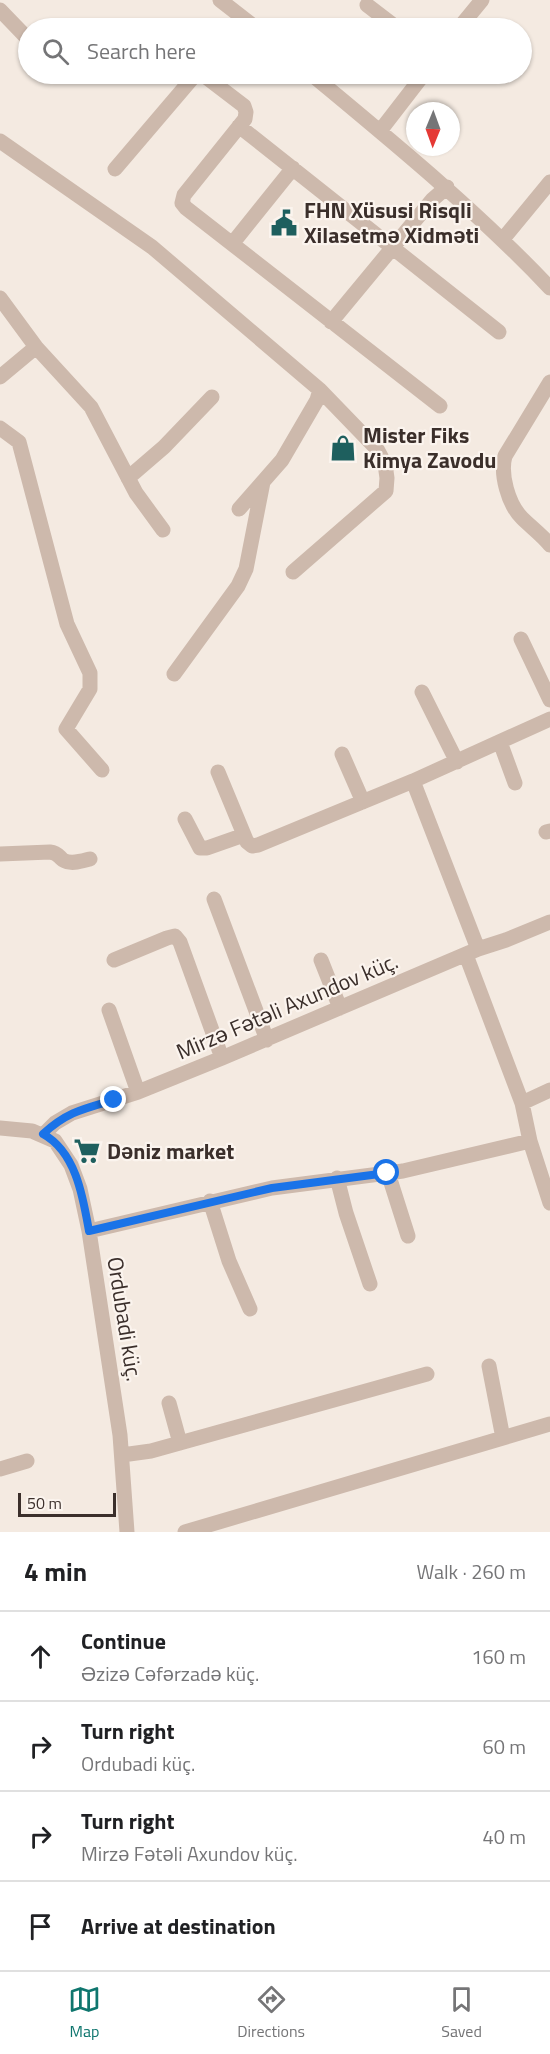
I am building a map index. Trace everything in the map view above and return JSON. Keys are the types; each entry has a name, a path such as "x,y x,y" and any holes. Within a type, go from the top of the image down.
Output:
{"street":[{"path":"467,18 481,0"},
{"path":"222,1 233,18"},
{"path":"368,5 384,18"},
{"path":"0,10 18,29"},
{"path":"115,169 187,84"},
{"path":"216,84 244,106 245,119 184,195 182,203 440,406"},
{"path":"323,84 447,187 503,239 550,288"},
{"path":"380,131 416,84"},
{"path":"239,126 499,332"},
{"path":"0,141 152,247 320,390 377,449 384,464 387,478 386,491 293,572"},
{"path":"232,244 293,168"},
{"path":"503,239 550,182"},
{"path":"331,322 432,200 447,187"},
{"path":"0,298 36,347 91,407 136,493 163,530"},
{"path":"0,377 36,347"},
{"path":"550,381 505,456 502,467 503,477 516,511 550,545"},
{"path":"239,509 289,449 317,400 320,390"},
{"path":"128,478 164,447 212,397"},
{"path":"0,428 19,442 67,624 90,673 90,689 66,729 102,770"},
{"path":"174,674 238,586 246,569 263,482"},
{"path":"521,639 550,700"},
{"path":"422,692 456,762"},
{"path":"218,772 244,835 252,846 413,781 550,719"},
{"path":"500,742 515,783"},
{"path":"342,754 363,802"},
{"path":"413,781 522,1103 530,1141 546,1172 550,1203"},
{"path":"185,819 200,848 207,848 244,835"},
{"path":"0,854 56,852 65,862 72,863 90,859"},
{"path":"213,899 267,1040"},
{"name":"Mirzə Fətəli Axundov küç.","path":"43,1134 62,1118 72,1113 138,1092 267,1040 472,952 550,922"},
{"path":"114,960 175,936 180,942 222,1058"},
{"path":"321,960 340,1008"},
{"path":"108,1010 138,1092"},
{"path":"522,1103 550,1090"},
{"path":"0,1128 43,1134"},
{"name":"Ordubadi küç.","path":"43,1134 55,1141 71,1165 80,1189 89,1231 122,1455 127,1532"},
{"path":"89,1231 163,1215 210,1201 293,1184 387,1173 530,1141"},
{"path":"387,1173 408,1236"},
{"path":"337,1178 346,1213 370,1284"},
{"path":"210,1201 229,1261 250,1309"},
{"path":"489,1366 503,1438"},
{"path":"122,1455 180,1443 427,1374"},
{"path":"169,1403 180,1443"},
{"path":"185,1532 550,1424"},
{"path":"0,1469 27,1461"}],"place":[{"name":"FHN Xüsusi Risqli Xilasetmə Xidməti","path":"284,223"},
{"name":"Mister Fiks Kimya Zavodu","path":"343,448"},
{"name":"Dəniz market","path":"87,1151"}],"route":[{"path":"114,1100 72,1113 55,1123 43,1134 55,1141 71,1165 80,1189 89,1231 272,1188 387,1173"}]}
